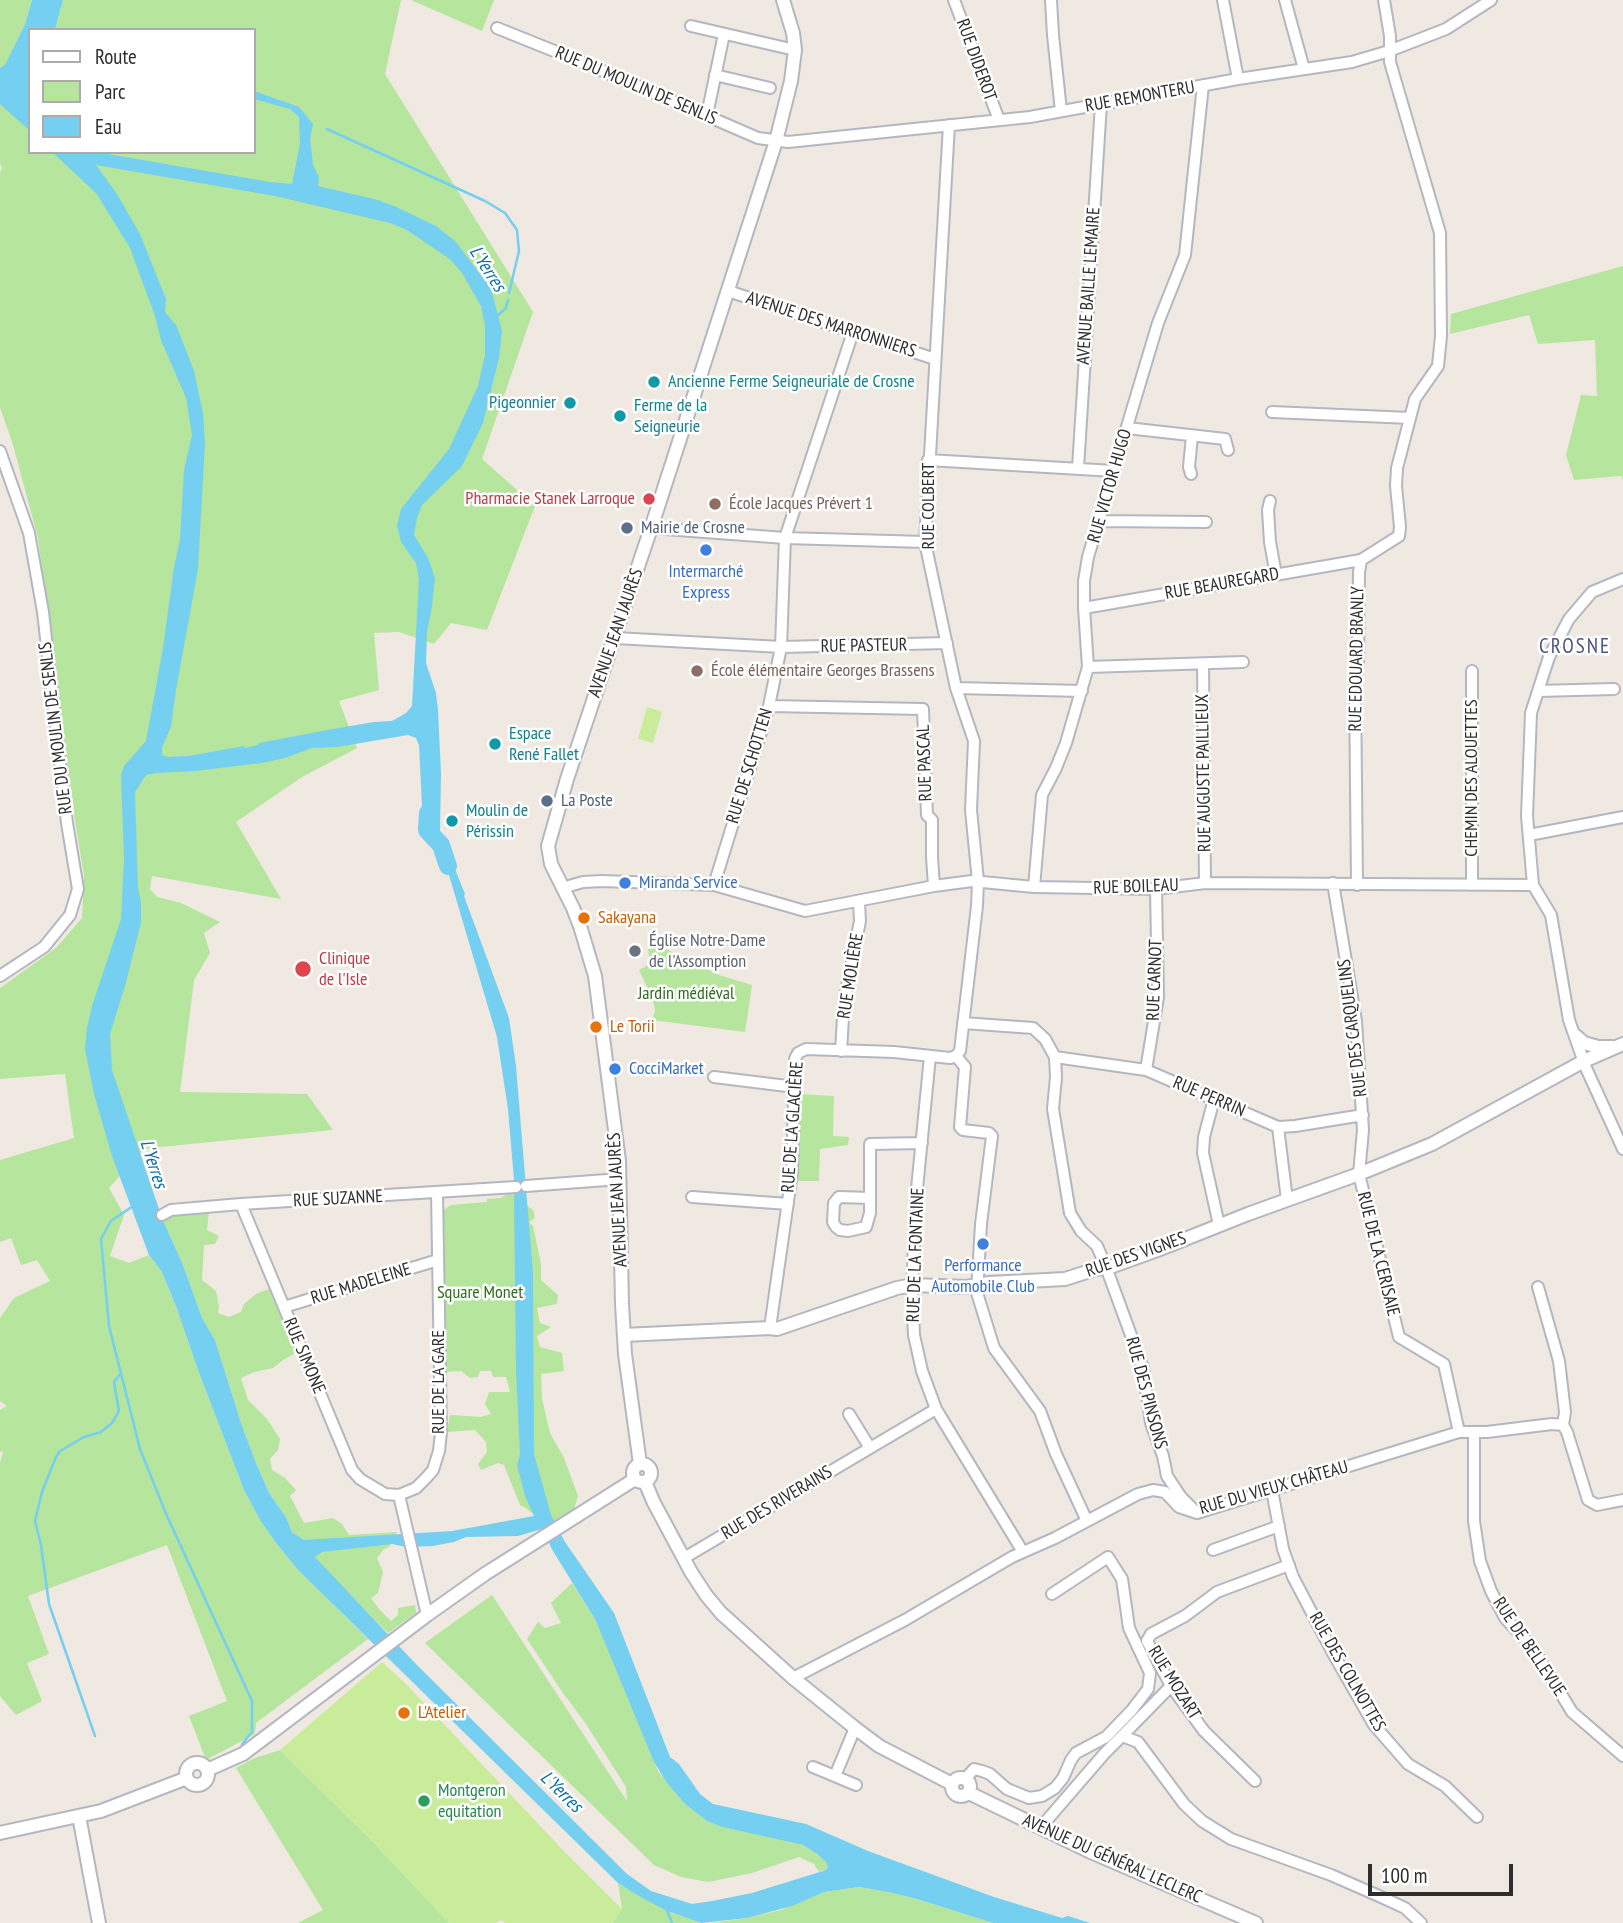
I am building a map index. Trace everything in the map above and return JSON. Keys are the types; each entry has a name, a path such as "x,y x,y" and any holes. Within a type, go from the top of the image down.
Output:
{"street":[{"name":"AVENUE JEAN JAURÈS","path":"640,1481 650,1478 651,1472 646,1465 640,1464 625,1354 620,1179 595,976 580,926 548,855 549,836 776,141 791,81 795,50 783,0"},
{"name":"RUE DIDEROT","path":"954,0 999,120"},
{"path":"1051,0 1061,111"},
{"path":"1223,0 1238,79"},
{"path":"1285,0 1304,69"},
{"path":"1361,560 1399,536 1397,468 1415,399 1438,366 1441,336 1440,233 1390,62 1390,36 1384,0"},
{"name":"RUE REMONTERU","path":"776,141 788,142 1030,117 1238,79 1352,62 1390,51 1446,29 1491,0"},
{"path":"691,26 795,50"},
{"name":"RUE DU MOULIN DE SENLIS","path":"497,28 758,138 776,141"},
{"path":"707,115 724,34"},
{"path":"715,75 771,88"},
{"name":"RUE VICTOR HUGO","path":"1034,887 1042,795 1066,743 1088,667 1084,581 1088,558 1158,323 1185,256 1203,85"},
{"name":"AVENUE BAILLE LEMAIRE","path":"1079,468 1101,104"},
{"name":"RUE COLBERT","path":"949,125 925,542 956,688 974,741 971,810 978,881"},
{"name":"AVENUE DES MARRONNIERS","path":"727,291 935,359"},
{"name":"RUE DE SCHOTTEN","path":"715,885 769,706 781,647 785,538 853,332"},
{"path":"1272,412 1410,418"},
{"path":"1127,428 1225,439 1228,450"},
{"path":"1191,474 1189,467 1192,436"},
{"name":"RUE DU MOULIN DE SENLIS","path":"0,451 29,533 43,612 67,823 78,889 70,915 44,947 0,976"},
{"path":"929,460 1114,471"},
{"path":"1270,501 1270,542 1276,575"},
{"path":"1100,521 1206,522"},
{"path":"651,528 785,538 925,542"},
{"name":"RUE BEAUREGARD","path":"1084,608 1361,560"},
{"name":"RUE EDOUARD BRANLY","path":"1357,885 1355,681 1361,560"},
{"path":"1623,579 1592,593 1569,619 1549,657 1531,713 1527,816 1533,885 1551,915 1569,1020 1586,1068 1623,1149"},
{"name":"RUE PASTEUR","path":"615,638 781,647 947,643"},
{"path":"1088,667 1243,662"},
{"name":"RUE AUGUSTE PAILLIEUX","path":"1202,664 1205,883"},
{"name":"CHEMIN DES ALOUETTES","path":"1472,671 1472,885"},
{"path":"956,688 1082,691"},
{"path":"1538,691 1614,689"},
{"name":"RUE PASCAL","path":"769,706 923,709 927,815 932,820 934,886"},
{"path":"1529,835 1623,817"},
{"name":"RUE BOILEAU","path":"562,888 583,881 715,885 805,911 934,886 978,881 1034,887 1156,889 1205,883 1533,885"},
{"path":"978,881 960,1051 956,1056 965,1067 960,1127 962,1130 989,1133 992,1136 981,1224 977,1293 994,1348 1040,1411 1056,1454 1087,1521"},
{"name":"RUE DES CARQUELINS","path":"1333,883 1356,1021 1363,1115 1359,1174"},
{"name":"RUE CARNOT","path":"1146,1070 1158,997 1156,889"},
{"name":"RUE MOLIÈRE","path":"841,1051 844,1001 860,921 859,902"},
{"path":"963,1023 1033,1028 1045,1039 1055,1057"},
{"name":"RUE DES VIGNES","path":"1576,1037 1584,1043 1598,1047 1619,1045"},
{"name":"RUE DES VIGNES","path":"624,1335 783,1328 897,1287 966,1287 989,1283 1065,1279 1160,1249 1432,1144 1584,1060 1619,1045"},
{"name":"RUE DE LA GLACIÈRE","path":"770,1328 792,1173 795,1059 798,1053 806,1049 894,1052 950,1058 956,1056"},
{"name":"RUE DE LA FONTAINE","path":"930,1056 916,1199 914,1335 922,1370 936,1409 1023,1552"},
{"name":"RUE PERRIN","path":"1055,1057 1146,1070 1278,1127 1363,1115"},
{"name":"RUE DES PINSONS","path":"1055,1057 1053,1109 1070,1213 1081,1231 1097,1246 1106,1267 1143,1368 1151,1423 1167,1476 1196,1513"},
{"path":"714,1077 795,1087"},
{"path":"1214,1099 1203,1137 1203,1153 1219,1226"},
{"path":"1278,1127 1287,1200"},
{"path":"870,1198 870,1144 922,1143"},
{"name":"RUE DE LA CERISAIE","path":"1359,1174 1399,1337 1444,1364 1459,1432"},
{"name":"RUE SUZANNE","path":"162,1215 170,1210 241,1204 620,1179"},
{"name":"RUE DE LA GARE","path":"399,1495 416,1488 427,1477 433,1470 439,1451 437,1192"},
{"path":"692,1197 788,1204"},
{"name":"RUE SIMONE","path":"241,1204 352,1470 360,1479 384,1494 399,1495"},
{"name":"RUE MADELEINE","path":"284,1307 438,1260"},
{"path":"1538,1287 1559,1361 1565,1412 1563,1425 1588,1500 1597,1505 1623,1500"},
{"name":"RUE DES RIVERAINS","path":"684,1559 936,1409"},
{"path":"849,1414 870,1448"},
{"name":"RUE DU VIEUX CHÂTEAU","path":"793,1678 905,1620 1023,1552 1138,1494 1153,1490 1166,1492 1179,1507 1196,1513 1459,1432 1563,1425"},
{"name":"RUE DE BELLEVUE","path":"1474,1433 1474,1521 1480,1561 1491,1591 1505,1618 1533,1648 1572,1712 1623,1756"},
{"path":"0,1833 101,1811 187,1778 192,1783 203,1783 207,1770 243,1754 485,1574 640,1481"},
{"name":"AVENUE DU GÉNÉRAL LECLERC","path":"640,1481 706,1595 721,1613 793,1678 879,1746 952,1784 958,1796 969,1793 1093,1853 1256,1923"},
{"name":"RUE DES COLNOTTES","path":"1272,1490 1289,1565 1334,1655 1374,1725 1408,1764 1445,1786 1477,1817"},
{"path":"399,1495 427,1615"},
{"path":"1213,1550 1279,1526"},
{"path":"966,1779 974,1769 982,1770 1007,1789 1029,1798 1042,1796 1055,1788 1063,1778 1076,1753 1106,1737 1148,1689 1150,1673 1129,1628 1122,1579 1108,1557 1052,1594"},
{"name":"RUE MOZART","path":"1255,1782 1204,1731 1171,1686 1147,1641 1151,1634 1185,1616 1217,1592 1289,1565"},
{"path":"1041,1827 1104,1754 1171,1686"},
{"path":"835,1776 855,1728"},
{"path":"1122,1736 1138,1742 1184,1804 1202,1821 1231,1839 1331,1875 1405,1908 1421,1923"},
{"path":"813,1767 856,1785"},
{"path":"952,1784 957,1779 966,1779 970,1783 969,1793"},
{"path":"79,1816 99,1923"}],"green space":[{"path":"0,0 32,0 25,24 5,66 0,68"},
{"path":"63,0 401,0 385,74 533,312 482,459 535,506 487,630 451,623 434,644 399,632 374,633 379,690 339,701 357,748 302,777 236,822 281,899 152,876 150,889 157,897 181,903 220,922 204,933 210,953 194,980 180,1092 307,1094 333,1130 149,1148 140,1153 109,1188 124,1215 110,1256 129,1263 149,1255 162,1272 244,1490 260,1520 298,1570 368,1639 256,1723 255,1734 206,1760 189,1716 227,1701 167,1545 28,1596 49,1654 27,1663 42,1701 16,1715 0,1696 0,1463 3,1452 0,1451 0,1410 7,1406 0,1401 0,1318 14,1298 50,1281 37,1260 21,1265 11,1238 0,1242 0,1160 74,1138 65,1074 0,1079 0,988 56,948 82,918 84,875 38,538 0,407 0,84 28,114 28,154 256,154 256,28 56,28"},
{"path":"411,0 494,0 482,31"},
{"path":"1623,266 1623,480 1621,476 1574,480 1566,455 1581,395 1597,396 1595,340 1538,344 1529,315 1450,334 1451,314"},
{"path":"647,707 662,712 653,743 638,739"},
{"name":"Jardin médiéval","path":"660,946 719,975 752,985 745,1032 652,1020 655,1010 652,997 639,970 650,964 648,949"},
{"path":"799,1094 834,1096 833,1136 849,1137 848,1145 820,1149 819,1181 796,1181"},
{"name":"Square Monet","path":"505,1189 516,1189 524,1203 533,1210 535,1218 529,1222 533,1226 541,1264 541,1280 558,1295 557,1304 537,1308 540,1323 551,1327 537,1336 540,1347 562,1353 564,1371 541,1374 542,1399 550,1433 564,1458 578,1496 574,1509 551,1523 540,1520 520,1505 504,1465 498,1463 481,1470 478,1464 487,1452 486,1442 475,1430 447,1432 450,1415 481,1417 491,1414 485,1404 489,1392 510,1392 506,1377 493,1377 491,1371 480,1371 478,1377 470,1378 461,1371 443,1372 444,1210 451,1205 501,1198 505,1195"},
{"path":"209,1211 207,1230 219,1236 215,1244 204,1245 202,1280 216,1291 218,1313 229,1317 241,1312 244,1304 256,1294 269,1289 296,1353 273,1368 241,1378 248,1400 267,1419 280,1439 278,1450 270,1459 272,1470 285,1478 296,1490 290,1496 304,1523 333,1518 342,1524 349,1535 397,1532 390,1546 377,1558 383,1572 378,1593 371,1598 391,1621 398,1615 398,1608 415,1605 416,1613 388,1633 346,1592 315,1557 304,1540 292,1532 286,1517 269,1493 256,1463 215,1340 202,1318 162,1218"},
{"path":"572,1583 596,1621 658,1771 685,1804 707,1821 722,1827 803,1845 826,1862 828,1868 819,1872 814,1864 799,1857 752,1873 708,1882 681,1877 654,1865 425,1643 492,1595 627,1801 626,1787 527,1639 538,1622 545,1628 561,1623 551,1603"},
{"name":"Montgeron equitation","path":"382,1662 622,1909 612,1923 505,1923 501,1920 496,1923 449,1923 376,1845 280,1750"},
{"path":"280,1750 376,1845 449,1923 298,1923 323,1910 236,1768"},
{"path":"618,1883 665,1910 701,1923 612,1923 622,1909"},
{"path":"859,1887 917,1899 993,1923 711,1923 781,1910 824,1892"}],"water":[{"path":"32,0 63,0 56,28 28,28 28,129 0,104 0,68 5,65 25,24"},
{"path":"256,92 299,107 313,124 310,138 313,165 319,177 318,186 396,207 436,226 456,242 491,289 502,331 499,358 483,423 462,466 422,505 414,535 428,558 435,578 427,632 426,663 436,693 438,710 440,832 509,1018 516,1066 533,1273 534,1454 551,1515 565,1542 614,1613 670,1757 679,1764 700,1794 713,1804 806,1824 868,1851 994,1897 1062,1918 1068,1916 1090,1923 993,1923 917,1899 859,1887 824,1892 792,1906 747,1918 701,1923 665,1910 618,1883 298,1570 260,1520 244,1490 177,1309 162,1272 149,1255 112,1156 94,1094 85,1049 92,1006 121,919 124,859 121,775 124,766 146,741 180,540 184,470 192,435 186,398 161,340 130,248 96,193 54,154 108,154 292,184 300,144 299,117 290,109 256,100","holes":["96,165 275,196 390,223 407,230 451,260 462,273 481,306 485,326 485,355 478,386 449,449 401,509 397,526 401,542 416,563 419,579 412,706 392,721 333,729 245,748 244,746 168,757 162,755 162,747 171,727 198,569 205,443 203,413 194,371 176,325 165,312 166,299 140,234 117,194","408,735 416,738 419,745 425,832 438,838 497,1037 516,1184 516,1371 520,1454 517,1465 525,1496 534,1516 452,1531 304,1540 292,1532 286,1517 269,1493 256,1463 215,1340 202,1318 162,1218 112,1070 110,1034 141,922 135,792 146,775 262,763 312,748 337,747","542,1529 596,1621 654,1762 667,1783 685,1804 707,1821 722,1827 803,1845 826,1862 828,1868 752,1893 692,1904 651,1891 627,1874 414,1662 315,1557 322,1552 392,1544 406,1547 433,1546 466,1537 518,1536"]}],"waterway":[{"path":"327,129 485,201 505,213 517,230 519,251 509,293"},
{"path":"497,316 506,308 508,300"},
{"name":"L'Yerres","path":"428,813 427,830 441,845 448,866"},
{"path":"133,1206 111,1221 101,1239 109,1326 140,1449 167,1516 252,1701 252,1732 242,1744"},
{"path":"95,1736 49,1604 35,1521 42,1492 60,1451 84,1437 101,1432 112,1423 119,1411 114,1382 121,1373"},
{"path":"667,1910 672,1923"}],"place":[{"name":"Ancienne Ferme Seigneuriale de Crosne","path":"654,382"},
{"name":"Pigeonnier","path":"570,403"},
{"name":"Ferme de la Seigneurie","path":"620,416"},
{"name":"Pharmacie Stanek Larroque","path":"649,499"},
{"name":"École Jacques Prévert 1","path":"715,504"},
{"name":"Mairie de Crosne","path":"627,528"},
{"name":"Intermarché Express","path":"706,550"},
{"name":"École élémentaire Georges Brassens","path":"697,671"},
{"name":"Espace René Fallet","path":"495,744"},
{"name":"La Poste","path":"547,801"},
{"name":"Moulin de Périssin","path":"452,821"},
{"name":"Miranda Service","path":"625,883"},
{"name":"Sakayana","path":"584,918"},
{"name":"Église Notre-Dame de l'Assomption","path":"635,951"},
{"name":"Clinique de l'Isle","path":"303,969"},
{"name":"Le Torii","path":"596,1027"},
{"name":"CocciMarket","path":"615,1069"},
{"name":"Performance Automobile Club","path":"983,1244"},
{"name":"L'Atelier","path":"404,1713"},
{"name":"Montgeron equitation","path":"424,1801"}],"district":[{"name":"CROSNE","path":"1575,647"}]}
